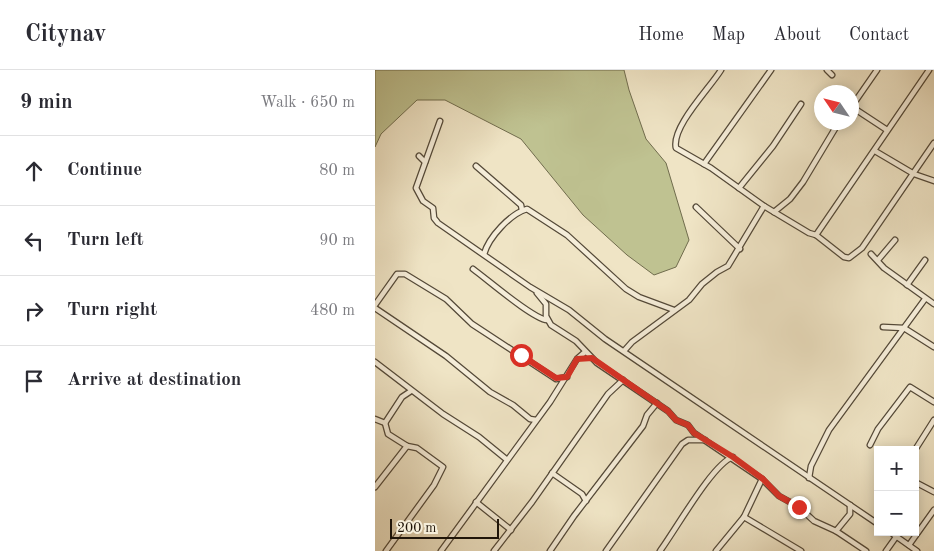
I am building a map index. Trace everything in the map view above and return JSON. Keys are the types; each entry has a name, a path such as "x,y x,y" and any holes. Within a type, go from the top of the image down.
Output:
{"street":[{"path":"705,164 771,70"},
{"path":"827,70 832,75"},
{"path":"859,95 877,70"},
{"path":"816,235 875,152 887,130 929,70"},
{"path":"718,71 680,126 675,141 676,148 679,152 705,164 764,206 809,233 816,235 839,254 849,258 862,248 934,143"},
{"path":"739,188 773,146 801,104"},
{"path":"859,111 887,130"},
{"path":"440,121 417,182 420,196 433,208 434,218 438,223 537,292 546,304 547,320"},
{"path":"774,212 790,199 803,182 834,130"},
{"path":"875,152 914,174 934,181"},
{"path":"419,156 425,162"},
{"path":"476,166 521,205 522,210"},
{"path":"624,351 632,342 643,336 691,298 702,284 728,266 764,206"},
{"path":"696,207 740,248"},
{"path":"484,254 493,237 522,210 529,210 567,235 626,289 639,297 674,310"},
{"path":"878,260 895,240"},
{"path":"871,254 884,268 934,304"},
{"path":"907,286 925,260"},
{"path":"473,270 511,299 541,319 547,320 557,330 579,344 592,358 668,411 676,420 688,425 694,433 733,457 764,481 779,496 799,507 815,521 836,530 866,551"},
{"path":"533,420 513,405 490,392 413,332 375,306 397,274 405,274 449,301 472,324 556,378 567,377"},
{"path":"543,298 569,310 605,339 874,521"},
{"path":"809,478 811,466 829,430 925,299"},
{"path":"883,327 904,328 934,347"},
{"path":"441,551 532,425 533,420 567,377 577,359 585,352"},
{"path":"577,359 592,358"},
{"path":"375,362 411,391 479,437 506,460"},
{"path":"556,378 557,390"},
{"path":"494,551 553,473 608,394 623,380"},
{"path":"870,445 878,429 910,387 934,402"},
{"path":"386,551 443,470 441,465 417,448 407,446 387,432 385,423 402,397 411,391"},
{"path":"550,551 643,426 647,415 657,404"},
{"path":"375,419 385,423"},
{"path":"918,446 934,420"},
{"path":"606,551 682,444 688,440 705,440"},
{"path":"375,486 407,446"},
{"path":"660,551 689,509 695,496 726,459 727,453"},
{"path":"726,459 733,457"},
{"path":"553,473 582,494 586,501"},
{"path":"718,550 744,516 764,481"},
{"path":"919,484 934,492"},
{"path":"476,502 511,530"},
{"path":"836,530 850,514 850,505"},
{"path":"909,545 934,510"},
{"path":"744,516 801,551"},
{"path":"886,551 896,537 917,551"}],"green space":[{"path":"375,70 624,70 646,139 666,163 689,240 676,267 654,275 627,255 583,215 521,139 445,100 417,100 381,134 375,147"}],"route":[{"path":"521,355 541,370 556,378 567,377 577,359 592,358 671,413 673,418 688,425 694,433 727,453 763,479 779,496 799,507"}]}
